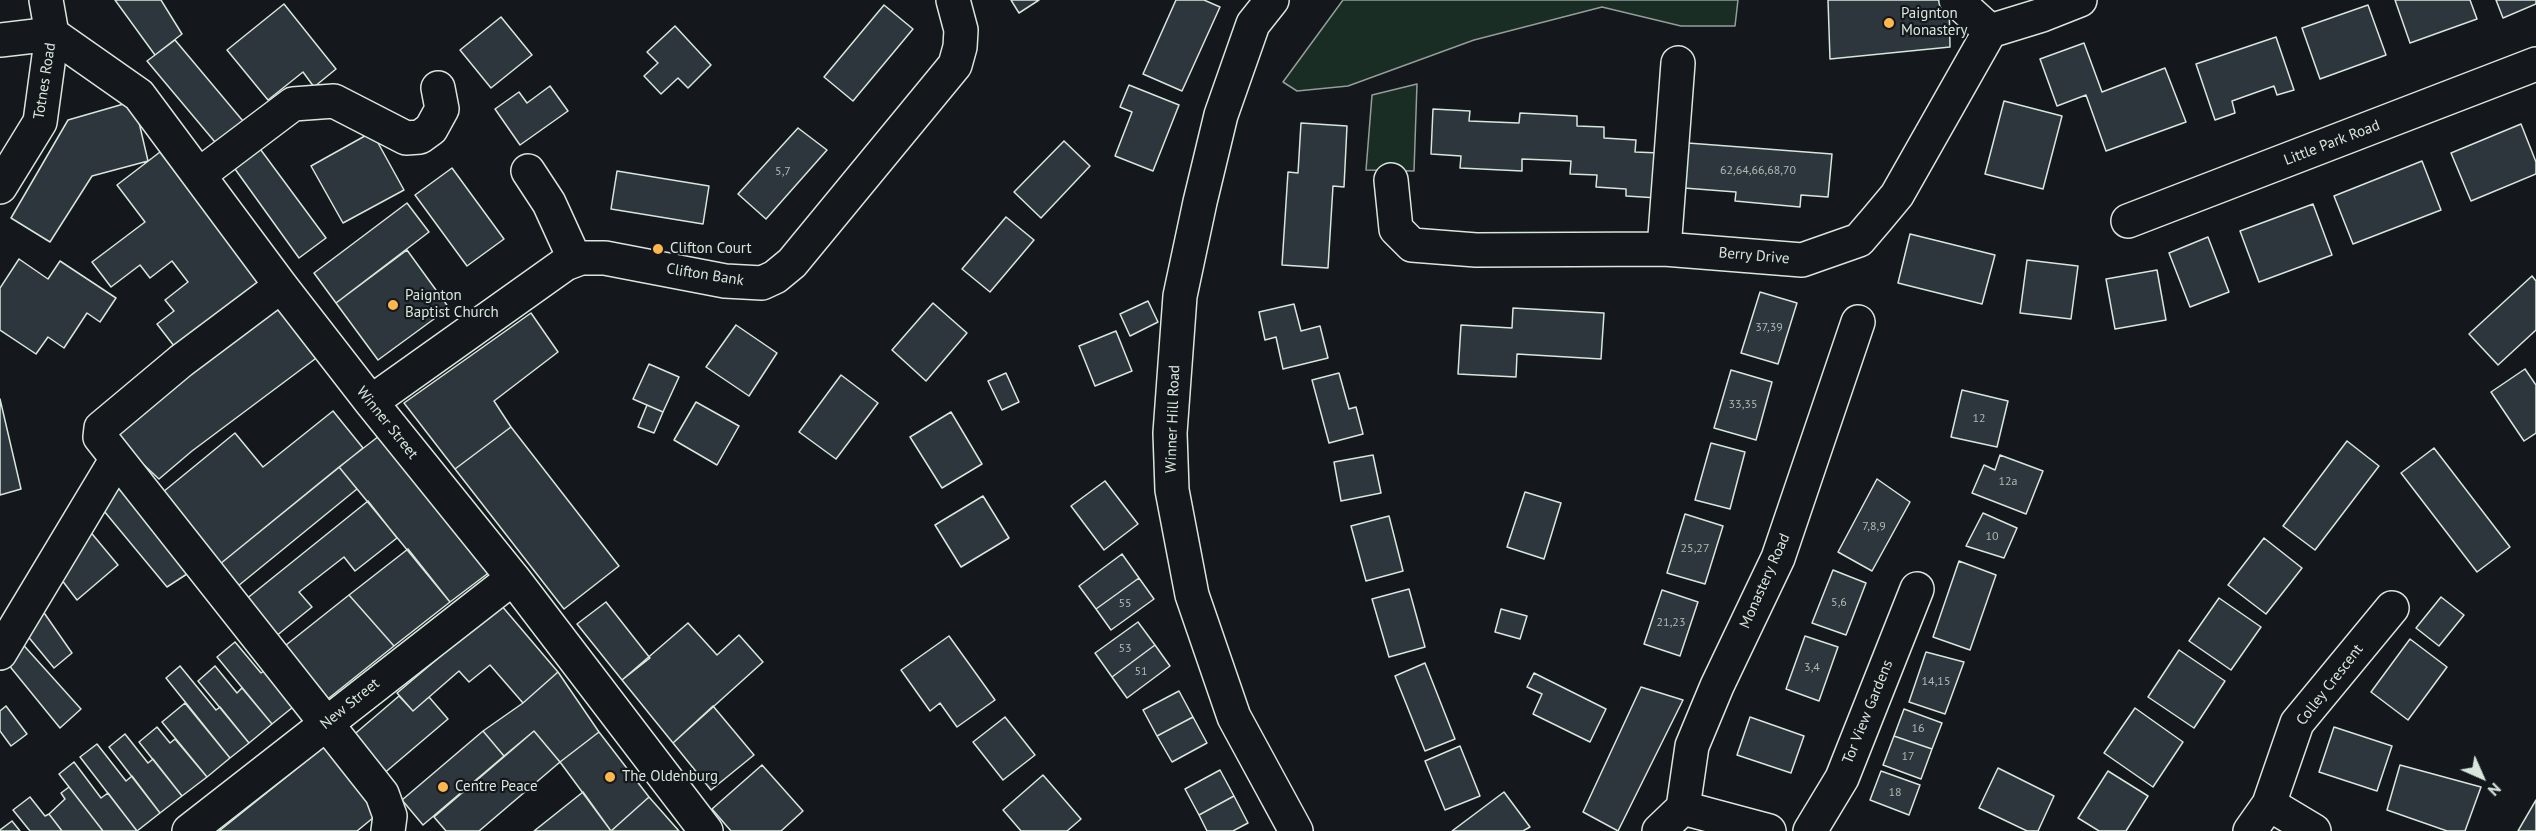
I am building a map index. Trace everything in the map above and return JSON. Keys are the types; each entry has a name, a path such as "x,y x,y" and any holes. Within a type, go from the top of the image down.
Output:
{"street":[{"name":"Totnes Road","path":"0,187 40,122 52,34 46,0"},
{"name":"Clifton Bank","path":"371,402 565,264 575,260 605,258 725,280 762,284 775,277 792,263 955,65 960,47 961,30 953,0"},
{"name":"Winner Hill Road","path":"1272,0 1253,24 1221,115 1200,202 1180,296 1170,445 1172,490 1192,595 1234,717 1296,831"},
{"path":"1956,0 1990,30 2042,15 2080,0"},
{"name":"Berry Drive","path":"1391,180 1396,229 1412,245 1476,250 1664,249 1802,260 1859,240 1897,195 1990,30"},
{"path":"0,40 52,34"},
{"name":"Winner Street","path":"52,34 139,95 281,286 513,578 706,831"},
{"path":"1664,249 1678,63"},
{"name":"Little Park Road","path":"2128,221 2536,64"},
{"path":"200,175 293,104 334,102 406,138 420,137 431,129 442,109 438,88"},
{"path":"528,171 549,203 575,260"},
{"path":"281,286 181,361 101,428 100,437 382,794 390,816 388,831"},
{"name":"Monastery Road","path":"1683,808 1692,746 1717,686 1778,558 1858,322"},
{"path":"0,653 116,460"},
{"name":"New Street","path":"189,831 513,578"},
{"name":"Tor View Gardens","path":"1810,831 1842,778 1917,589"},
{"name":"Colley Crescent","path":"2250,831 2269,804 2297,723 2392,608"},
{"path":"2269,804 2314,831"},
{"path":"1659,831 1683,808 1769,831"}],"green space":[{"path":"1343,0 1738,0 1735,26 1681,26 1602,7 1474,40 1348,86 1297,91 1283,82"},
{"path":"1417,84 1414,171 1366,170 1372,95"}],"building":[{"path":"115,0 161,0 182,34 155,55"},
{"path":"1011,0 1039,0 1019,13"},
{"path":"1176,0 1204,0 1220,7 1182,91 1143,74"},
{"name":"Paignton Monastery","path":"1828,0 1949,0 1950,47 1830,59"},
{"path":"2395,0 2470,0 2477,19 2410,43"},
{"path":"2496,0 2536,0 2536,4 2503,18"},
{"path":"284,4 336,69 314,87 303,72 268,100 227,50"},
{"path":"884,5 913,29 853,101 824,77"},
{"path":"2368,5 2386,55 2320,79 2302,28"},
{"path":"501,17 532,55 491,88 460,50"},
{"path":"675,26 711,65 688,88 678,78 661,94 644,76 658,63 647,52"},
{"path":"2276,37 2294,90 2277,95 2274,86 2232,101 2235,113 2215,120 2196,64"},
{"path":"175,40 248,127 220,148 147,61"},
{"path":"2084,43 2102,92 2165,68 2186,122 2106,151 2086,95 2057,106 2040,59"},
{"path":"1129,85 1179,105 1153,171 1115,156 1132,112 1120,107"},
{"path":"550,86 568,111 520,145 495,109 519,92 527,103"},
{"path":"134,101 148,161 92,176 50,242 11,218 68,120"},
{"path":"2004,101 2062,116 2043,189 1985,174"},
{"path":"1433,109 1470,111 1469,121 1519,123 1520,113 1577,116 1577,126 1604,127 1604,138 1636,140 1635,152 1660,153 1658,198 1626,196 1626,189 1596,187 1597,175 1570,174 1571,161 1522,159 1522,171 1460,168 1461,156 1431,154"},
{"path":"1301,123 1347,126 1344,187 1333,186 1328,268 1282,265 1288,172 1298,173"},
{"path":"2521,124 2536,162 2536,174 2471,201 2451,153"},
{"path":"798,128 827,150 766,219 738,194"},
{"path":"372,132 404,190 343,223 311,166"},
{"path":"1064,141 1090,166 1041,218 1014,192"},
{"path":"255,142 326,238 299,258 230,162"},
{"path":"1688,143 1832,154 1828,197 1801,195 1800,207 1735,201 1736,192 1684,188"},
{"path":"160,152 265,290 181,355 157,324 174,311 165,300 188,282 172,261 150,278 140,265 111,287 92,262 145,222 117,185"},
{"path":"2422,161 2441,210 2353,244 2334,196"},
{"path":"452,168 504,239 467,266 415,195"},
{"path":"617,171 709,186 703,224 611,209"},
{"path":"407,203 429,232 336,303 314,273"},
{"path":"2313,204 2332,255 2259,282 2240,231"},
{"path":"1006,217 1034,240 990,292 962,269"},
{"path":"1910,234 1995,255 1982,304 1898,283"},
{"path":"2208,237 2229,292 2190,307 2169,253"},
{"name":"Paignton Baptist Church","path":"407,250 449,308 378,360 336,303"},
{"path":"19,259 48,279 60,261 116,298 100,322 87,313 64,348 48,337 36,354 0,330 0,288"},
{"path":"2027,260 2078,266 2071,319 2020,313"},
{"path":"2157,270 2166,320 2115,329 2106,279"},
{"path":"2532,276 2536,281 2536,330 2498,365 2469,334"},
{"path":"1760,292 1797,303 1778,364 1741,353"},
{"path":"271,300 319,356 192,451 159,479 114,437"},
{"path":"1148,301 1158,322 1130,336 1120,314"},
{"path":"933,303 967,333 926,381 892,350"},
{"path":"1294,304 1301,331 1320,326 1328,358 1283,369 1276,337 1265,340 1259,312"},
{"path":"1513,308 1604,313 1601,359 1517,354 1516,377 1458,374 1461,325 1512,328"},
{"path":"531,313 558,352 494,401 511,427 455,469 404,403"},
{"path":"736,325 777,353 749,396 706,367"},
{"path":"1116,331 1132,371 1095,386 1079,346"},
{"path":"649,364 679,377 663,412 633,399"},
{"path":"2525,369 2536,385 2536,433 2524,441 2491,392"},
{"path":"1731,370 1772,382 1756,440 1714,428"},
{"path":"1006,373 1019,402 1002,410 988,381"},
{"path":"1339,373 1349,409 1356,407 1363,434 1329,443 1312,380"},
{"path":"841,375 878,403 836,459 799,432"},
{"path":"1962,390 2008,401 1997,447 1951,437"},
{"path":"0,399 21,489 0,495"},
{"path":"696,402 739,426 717,465 674,440"},
{"path":"647,405 663,412 654,433 638,427"},
{"path":"333,411 363,448 220,564 163,492 235,433 263,467"},
{"path":"951,412 982,464 942,488 910,437"},
{"path":"511,427 619,566 564,609 455,469"},
{"path":"379,436 491,571 450,602 339,467"},
{"path":"2347,441 2379,466 2315,550 2283,526"},
{"path":"1711,443 1745,452 1730,509 1695,500"},
{"path":"2434,448 2510,547 2477,572 2401,473"},
{"path":"1373,455 1381,493 1341,501 1334,462"},
{"path":"2000,455 2043,471 2026,514 1972,493 1984,465 1995,470"},
{"path":"339,467 357,489 238,586 220,564"},
{"path":"1877,479 1910,502 1872,571 1838,552"},
{"path":"119,481 190,572 167,587 99,505"},
{"path":"1105,481 1138,524 1104,550 1071,506"},
{"path":"1525,492 1561,503 1544,559 1507,547"},
{"path":"983,496 1009,538 961,567 935,525"},
{"path":"368,501 397,538 355,571 344,557 299,592 312,607 275,637 245,600"},
{"path":"1983,513 2017,528 2004,558 1966,546"},
{"path":"1685,514 1723,526 1705,584 1667,573"},
{"path":"1389,516 1403,571 1366,581 1351,526"},
{"path":"88,529 118,565 77,600 58,575"},
{"path":"2264,538 2302,568 2266,614 2228,585"},
{"path":"408,549 450,602 394,646 349,595"},
{"path":"1122,554 1139,578 1096,609 1079,586"},
{"path":"1959,561 1996,575 1970,650 1933,637"},
{"path":"1833,570 1866,583 1846,635 1812,623"},
{"path":"1139,578 1154,599 1111,630 1096,609"},
{"path":"1409,589 1425,647 1389,657 1372,599"},
{"path":"1662,590 1698,602 1680,656 1644,644"},
{"path":"349,595 394,646 324,702 281,649"},
{"path":"2441,597 2464,615 2439,646 2416,628"},
{"path":"2219,598 2261,627 2231,670 2189,641"},
{"path":"606,602 650,658 622,680 577,624"},
{"path":"501,605 558,672 523,703 490,665 469,682 459,671 413,711 397,693"},
{"path":"40,607 72,653 54,668 26,634"},
{"path":"1501,609 1527,616 1520,639 1495,632"},
{"path":"1138,622 1155,645 1112,677 1095,653"},
{"path":"688,623 717,655 739,635 763,662 673,743 622,680"},
{"path":"949,636 995,700 957,727 940,703 930,711 901,670"},
{"path":"1805,636 1838,647 1819,701 1786,689"},
{"path":"18,639 81,709 60,728 3,658"},
{"path":"2410,639 2447,667 2408,720 2371,692"},
{"path":"235,642 261,673 269,667 298,703 272,724 217,657"},
{"path":"1155,645 1170,666 1127,698 1112,677"},
{"path":"2179,650 2225,681 2194,728 2148,697"},
{"path":"1926,652 1964,662 1945,714 1909,702"},
{"path":"1425,663 1455,739 1425,751 1395,676"},
{"path":"180,666 216,710 220,707 249,743 230,758 166,678"},
{"path":"215,666 237,693 242,688 272,724 249,743 198,681"},
{"path":"558,672 599,732 560,762 534,731 504,756 483,731 523,703"},
{"path":"1534,673 1606,709 1590,742 1533,714 1542,694 1527,687"},
{"path":"1641,687 1683,700 1618,831 1583,812"},
{"path":"1179,691 1193,717 1157,736 1143,710"},
{"path":"399,696 413,711 429,697 448,719 382,775 350,738"},
{"path":"185,703 230,758 207,777 162,722"},
{"path":"6,706 27,734 11,746 0,731 0,711"},
{"path":"713,706 754,755 711,790 673,743"},
{"path":"2135,708 2183,742 2153,787 2104,753"},
{"path":"1904,709 1942,723 1932,749 1894,736"},
{"path":"1005,717 1035,755 1003,780 973,742"},
{"path":"1193,717 1207,743 1172,762 1157,736"},
{"path":"1750,717 1804,736 1791,773 1737,755"},
{"path":"157,727 170,743 175,739 207,777 182,796 139,742"},
{"path":"2334,727 2392,746 2377,791 2319,772"},
{"name":"Centre Peace","path":"483,731 504,756 423,825 402,800"},
{"path":"534,731 560,762 479,831 446,831 434,817"},
{"path":"599,732 649,797 611,831 560,762"},
{"path":"125,734 148,763 153,759 182,796 160,813 109,747"},
{"path":"1894,736 1932,749 1921,779 1883,765"},
{"path":"97,744 126,781 132,776 160,813 137,831 80,757"},
{"path":"325,746 379,813 357,831 219,831"},
{"path":"1460,746 1480,796 1445,810 1425,761"},
{"path":"74,762 101,798 108,793 137,831 103,831 59,774"},
{"path":"762,765 803,811 781,831 731,831 712,809"},
{"path":"2400,765 2481,787 2465,831 2447,831 2387,810"},
{"path":"1998,768 2054,796 2038,831 2027,831 1979,808"},
{"path":"1220,770 1234,796 1199,815 1185,789"},
{"path":"1881,771 1920,785 1909,815 1870,800"},
{"path":"2108,771 2148,796 2126,831 2099,831 2078,818"},
{"path":"1043,775 1081,819 1067,831 1021,831 1003,810"},
{"path":"69,787 103,831 62,831 49,814 65,799 61,793"},
{"path":"583,792 611,831 534,831"},
{"path":"1504,792 1530,827 1523,831 1452,831"},
{"path":"1234,796 1248,823 1233,831 1207,831 1199,815"},
{"path":"30,797 45,816 49,814 62,831 30,831 13,810"},
{"path":"649,797 679,831 611,831"},
{"path":"2536,800 2536,831 2518,831"},
{"path":"12,821 20,831 0,831 0,830"}],"place":[{"name":"Paignton Monastery","path":"1889,23"},
{"name":"Clifton Court","path":"658,249"},
{"name":"Paignton Baptist Church","path":"393,305"},
{"name":"The Oldenburg","path":"610,777"},
{"name":"Centre Peace","path":"443,787"}]}
